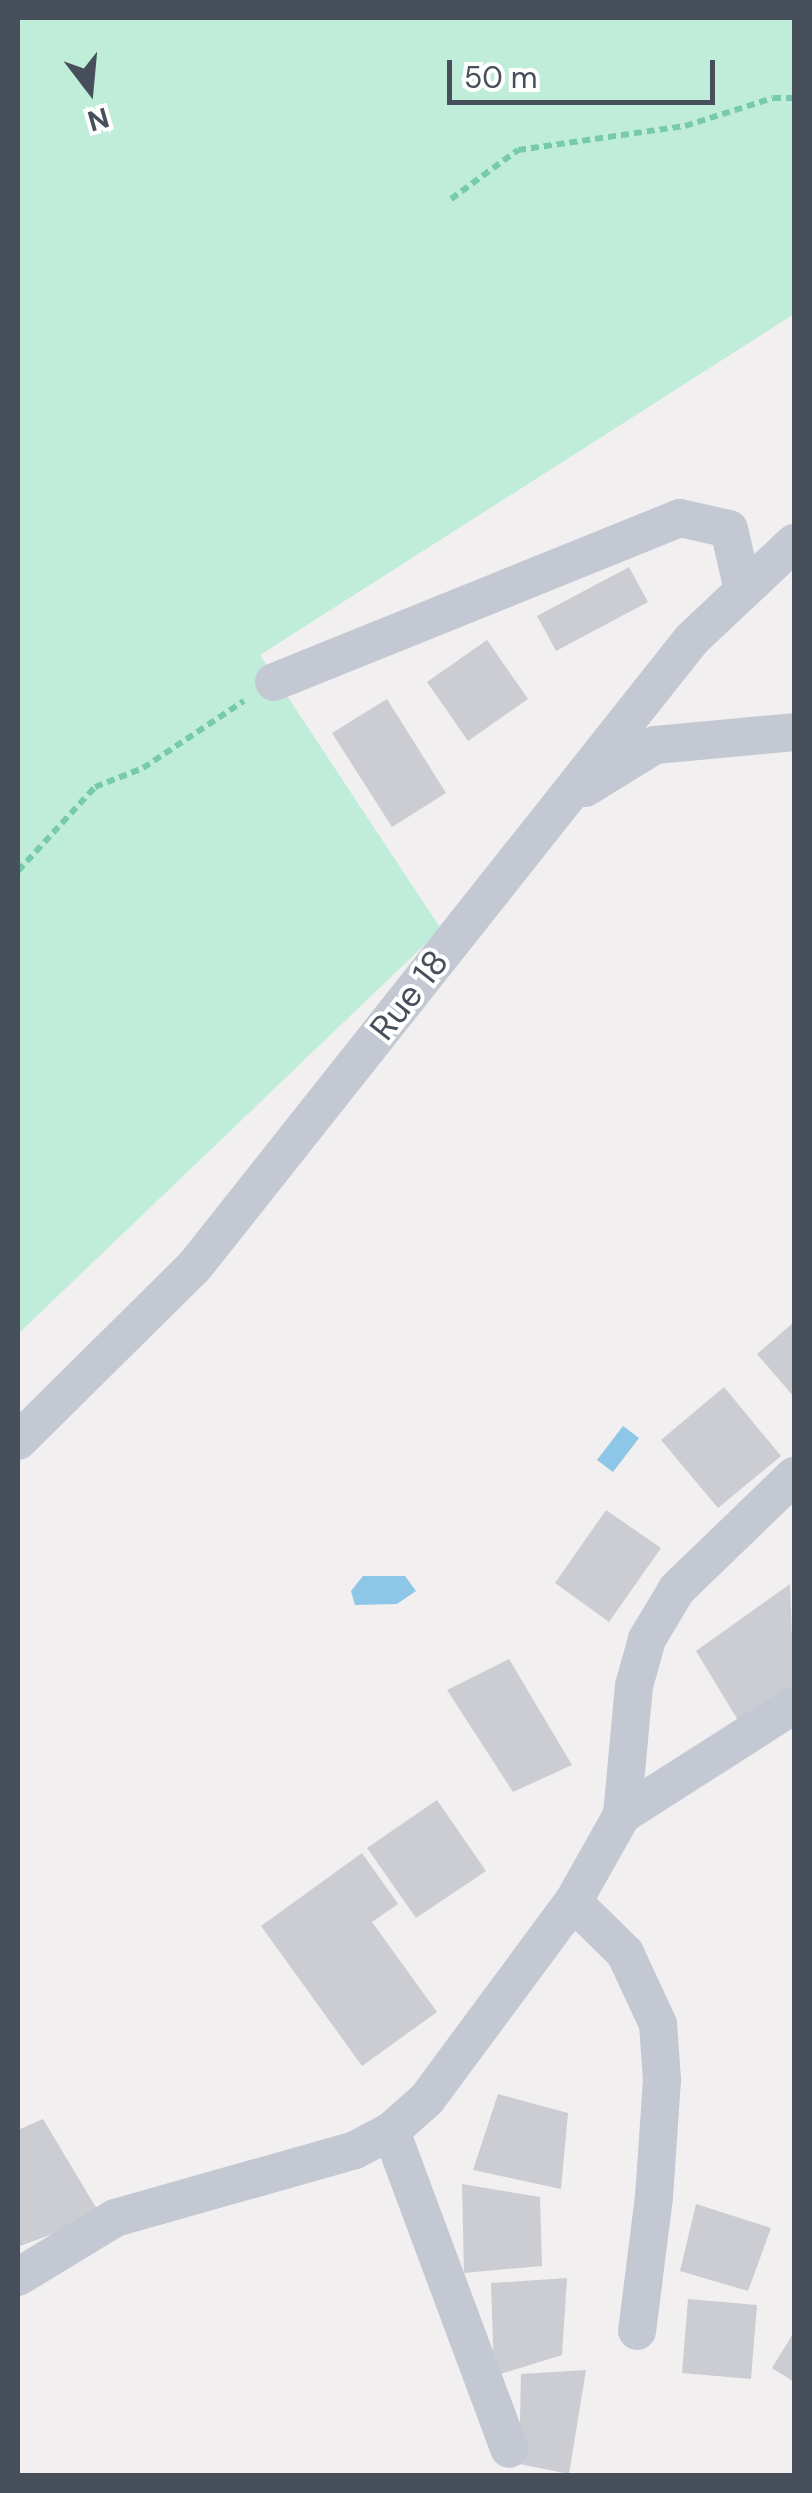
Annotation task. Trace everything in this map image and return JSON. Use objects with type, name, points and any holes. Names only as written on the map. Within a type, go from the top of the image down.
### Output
[{"type":"street","points":[[274,682],[680,518],[729,529],[743,590]]},
{"type":"street","name":"Rue 18","points":[[18,1442],[194,1267],[692,639],[794,544]]},
{"type":"street","points":[[564,800],[655,745],[794,732]]},
{"type":"street","points":[[18,2277],[115,2218],[300,2170],[391,2131],[427,2099],[574,1902],[622,1815],[634,1686],[647,1639],[676,1589],[794,1476]]},
{"type":"street","points":[[622,1815],[794,1705]]},
{"type":"street","points":[[574,1902],[624,1953],[658,2024],[662,2080],[654,2197],[637,2331]]},
{"type":"street","points":[[391,2131],[510,2449]]},
{"type":"path","points":[[451,199],[518,150],[686,126],[772,98],[794,98]]},
{"type":"path","points":[[18,871],[95,787],[143,768],[274,682]]},
{"type":"green space","points":[[18,18],[794,18],[794,314],[260,655],[441,929],[18,1334]]},
{"type":"water","points":[[623,1426],[639,1438],[613,1472],[597,1460]]},
{"type":"water","points":[[363,1576],[405,1576],[416,1591],[397,1604],[355,1605],[351,1591]]},
{"type":"building","points":[[629,567],[648,602],[556,651],[537,616]]},
{"type":"building","points":[[487,640],[528,699],[468,741],[427,682]]},
{"type":"building","points":[[387,699],[446,793],[392,827],[332,733]]},
{"type":"building","points":[[794,1322],[794,1397],[757,1354]]},
{"type":"building","points":[[724,1387],[781,1456],[718,1508],[661,1440]]},
{"type":"building","points":[[606,1510],[661,1548],[609,1622],[555,1583]]},
{"type":"building","points":[[790,1584],[794,1689],[742,1727],[696,1651]]},
{"type":"building","points":[[509,1659],[572,1765],[513,1792],[447,1690]]},
{"type":"building","points":[[437,1800],[486,1871],[416,1918],[367,1848]]},
{"type":"building","points":[[362,1853],[398,1904],[372,1922],[437,2012],[362,2066],[261,1926]]},
{"type":"building","points":[[498,2094],[568,2113],[561,2189],[473,2170]]},
{"type":"building","points":[[43,2119],[101,2216],[20,2246],[18,2130]]},
{"type":"building","points":[[462,2184],[540,2197],[542,2266],[464,2273]]},
{"type":"building","points":[[696,2204],[771,2228],[748,2291],[680,2271]]},
{"type":"building","points":[[567,2278],[562,2355],[494,2376],[491,2283]]},
{"type":"building","points":[[688,2299],[757,2305],[751,2379],[682,2373]]},
{"type":"building","points":[[794,2332],[794,2382],[772,2368]]},
{"type":"building","points":[[586,2370],[569,2474],[519,2464],[521,2374]]}]
